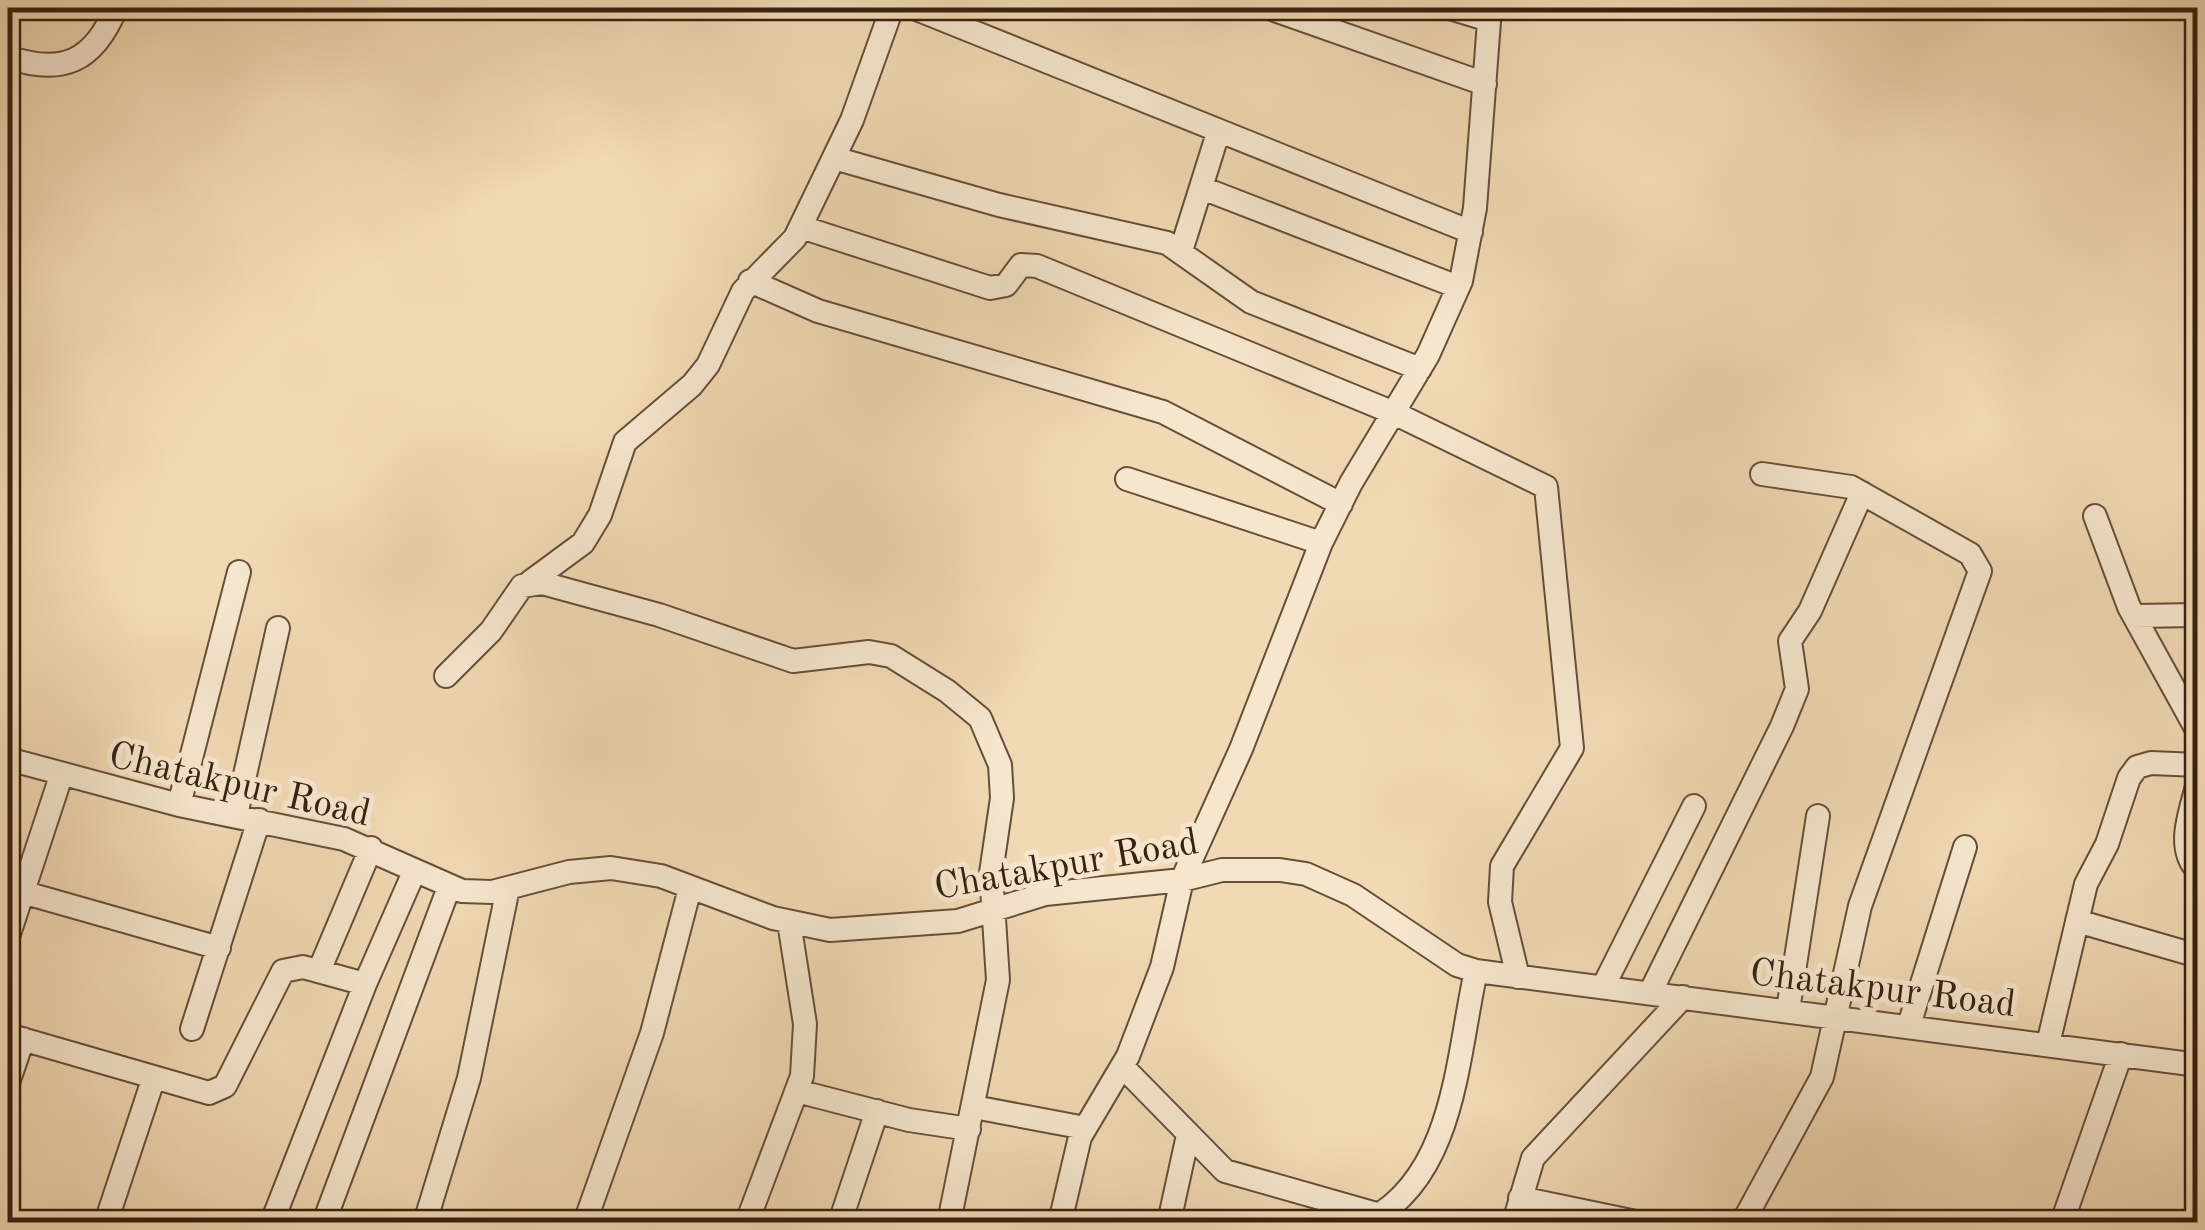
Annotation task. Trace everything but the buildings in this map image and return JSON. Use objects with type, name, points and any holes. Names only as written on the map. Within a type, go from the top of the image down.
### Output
[{"type":"street","points":[[8,57],[44,66],[78,58],[105,35],[116,8]]},
{"type":"street","points":[[446,676],[491,632],[516,593],[583,543],[600,514],[625,442],[708,365],[750,281],[785,251],[834,158],[892,8]]},
{"type":"street","points":[[914,8],[1471,232]]},
{"type":"street","points":[[1270,8],[1486,84]]},
{"type":"street","points":[[1060,1222],[1074,1155],[1085,1128],[1122,1066],[1162,967],[1182,880],[1241,749],[1321,543],[1420,369],[1458,287],[1471,232],[1489,14],[1450,8]]},
{"type":"street","points":[[1181,251],[1218,132]]},
{"type":"street","points":[[834,158],[1000,205],[1115,228],[1181,251],[1251,302],[1420,369]]},
{"type":"street","points":[[1202,188],[1458,287]]},
{"type":"street","points":[[801,227],[990,288],[1006,286],[1021,266],[1038,266],[1394,413],[1546,487],[1572,748],[1502,866],[1500,902],[1518,976]]},
{"type":"street","points":[[750,281],[818,311],[1162,412],[1341,504]]},
{"type":"street","points":[[1743,1222],[1820,1084],[1860,906],[1980,571],[1970,554],[1862,492],[1827,481],[1762,474]]},
{"type":"street","points":[[1127,479],[1321,543]]},
{"type":"street","points":[[1650,993],[1782,726],[1797,689],[1790,642],[1810,611],[1862,492]]},
{"type":"street","points":[[2095,516],[2134,616],[2198,732]]},
{"type":"street","points":[[179,805],[239,572]]},
{"type":"street","points":[[530,582],[659,615],[793,661],[869,652],[890,656],[948,691],[980,718],[1000,766],[1002,798],[991,873],[998,980],[949,1222]]},
{"type":"street","points":[[2134,616],[2198,615]]},
{"type":"street","points":[[236,815],[278,628]]},
{"type":"street","name":"Chatakpur Road","points":[[8,759],[60,776],[371,848],[449,887],[477,893],[569,872],[610,868],[660,876],[790,922],[830,930],[958,921],[1046,894],[1255,868],[1306,874],[1353,895],[1457,964],[1476,971],[2198,1065]]},
{"type":"street","points":[[2048,1044],[2086,884],[2107,844],[2128,778],[2137,767],[2151,763],[2198,764]]},
{"type":"street","points":[[8,936],[60,776]]},
{"type":"street","points":[[2198,782],[2184,846],[2189,862],[2198,872]]},
{"type":"street","points":[[1603,987],[1694,806]]},
{"type":"street","points":[[1788,1010],[1818,816]]},
{"type":"street","points":[[192,1029],[260,820]]},
{"type":"street","points":[[1909,1025],[1965,847]]},
{"type":"street","points":[[319,971],[371,848]]},
{"type":"street","points":[[272,1222],[364,984],[414,872]]},
{"type":"street","points":[[324,1222],[449,887]]},
{"type":"street","points":[[425,1222],[462,1109],[508,888]]},
{"type":"street","points":[[584,1222],[652,1033],[690,888]]},
{"type":"street","points":[[22,892],[218,948]]},
{"type":"street","points":[[2077,921],[2198,956]]},
{"type":"street","points":[[747,1222],[798,1091],[806,1052],[790,922]]},
{"type":"street","points":[[8,1084],[15,1037],[153,1080],[199,1092],[217,1091],[225,1086],[283,971],[304,966],[364,984]]},
{"type":"street","points":[[1122,1066],[1225,1171],[1373,1219],[1417,1182],[1430,1162],[1442,1128],[1476,971]]},
{"type":"street","points":[[1514,1222],[1533,1158],[1684,997]]},
{"type":"street","points":[[2062,1222],[2121,1054]]},
{"type":"street","points":[[106,1222],[153,1080]]},
{"type":"street","points":[[798,1091],[877,1112],[1085,1128]]},
{"type":"street","points":[[840,1222],[877,1112]]},
{"type":"street","points":[[1169,1222],[1188,1135]]},
{"type":"street","points":[[1520,1198],[1636,1222]]}]
